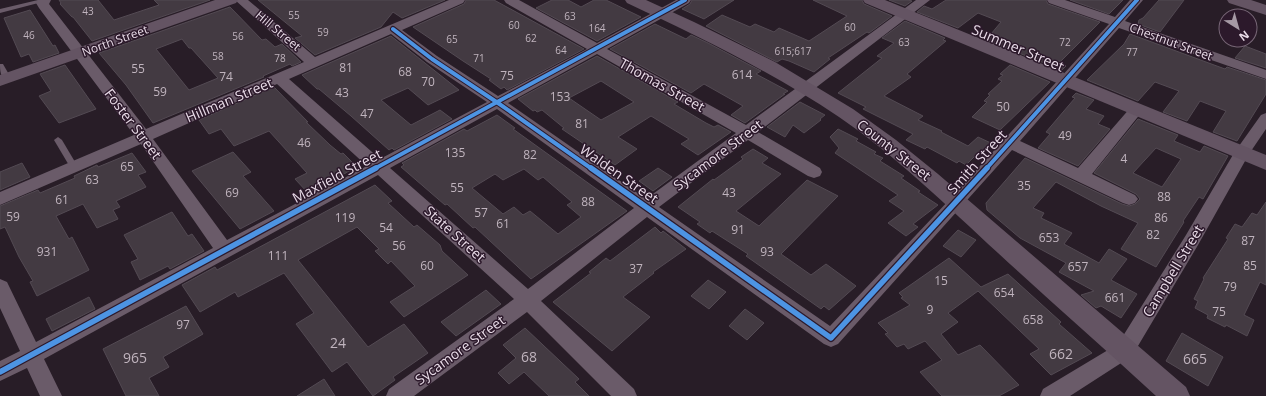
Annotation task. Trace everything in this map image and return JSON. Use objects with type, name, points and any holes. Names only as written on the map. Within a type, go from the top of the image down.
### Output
[{"type":"main road","name":"North Street","points":[[2,75],[79,54],[230,0]]},
{"type":"main road","name":"County Street","points":[[633,0],[735,47],[807,88],[884,141],[957,202],[1125,350],[1174,396]]},
{"type":"main road","name":"Summer Street","points":[[871,0],[1266,163]]},
{"type":"main road","points":[[1235,0],[1266,10]]},
{"type":"street","name":"Foster Street","points":[[44,0],[42,5],[144,137],[225,250]]},
{"type":"street","name":"Hill Street","points":[[241,0],[314,63]]},
{"type":"street","name":"Hillman Street","points":[[0,199],[459,0]]},
{"type":"street","name":"Thomas Street","points":[[510,0],[748,133],[814,172]]},
{"type":"street","name":"Maxfield Street","points":[[0,372],[498,103],[685,0]]},
{"type":"street","name":"Sycamore Street","points":[[397,396],[528,300],[646,208],[924,0]]},
{"type":"street","name":"Chestnut Street","points":[[1053,0],[1266,76]]},
{"type":"street","name":"Smith Street","points":[[831,338],[957,202],[1137,0]]},
{"type":"street","name":"Walden Street","points":[[393,29],[432,59],[498,103],[831,338]]},
{"type":"street","name":"State Street","points":[[279,78],[528,300],[626,396]]},
{"type":"street","points":[[1081,176],[1136,110]]},
{"type":"street","name":"Campbell Street","points":[[1055,395],[1125,350],[1242,154],[1266,118]]},
{"type":"street","points":[[1010,143],[1129,199]]},
{"type":"street","points":[[0,287],[51,396]]},
{"type":"lane","points":[[0,11],[44,0]]},
{"type":"lane","points":[[58,140],[74,167]]},
{"type":"building","points":[[59,0],[98,0],[114,20],[159,5],[154,0],[210,0],[92,41],[73,17],[60,4],[61,3]]},
{"type":"building","points":[[258,0],[445,0],[402,18],[393,12],[381,27],[315,55],[295,38],[302,36]]},
{"type":"building","points":[[466,0],[494,0],[584,49],[507,90],[504,87],[501,89],[489,80],[491,79],[413,27],[464,4]]},
{"type":"building","points":[[552,0],[568,0],[581,7],[594,0],[606,0],[641,17],[597,41],[536,8]]},
{"type":"building","points":[[692,0],[734,0],[704,19],[682,9],[690,4]]},
{"type":"building","points":[[813,0],[862,0],[864,4],[892,16],[869,33],[867,32],[828,58],[830,59],[814,72],[782,59],[777,62],[706,26],[722,15],[750,27],[755,24],[774,32],[779,28],[809,41],[847,16]]},
{"type":"building","points":[[889,0],[908,0],[912,1],[905,6]]},
{"type":"building","points":[[946,0],[1046,0],[1048,4],[1100,22],[1061,61],[1066,66],[1062,70],[986,40],[1001,22],[978,13],[958,28],[917,12],[924,6],[932,9]]},
{"type":"building","points":[[1070,0],[1123,0],[1109,14]]},
{"type":"building","points":[[1159,0],[1184,0],[1160,32],[1138,24],[1139,20],[1143,18]]},
{"type":"building","points":[[230,7],[262,40],[266,39],[275,47],[282,44],[301,62],[292,66],[290,64],[263,76],[264,77],[153,123],[126,85],[99,53]],"holes":[[[182,39],[189,48],[191,48],[218,78],[189,90],[156,49]]]},
{"type":"building","points":[[30,10],[59,53],[33,62],[29,54],[21,57],[4,18]]},
{"type":"building","points":[[905,21],[945,38],[943,40],[946,41],[907,74],[911,77],[884,96],[923,116],[918,120],[942,131],[941,132],[968,146],[978,137],[993,144],[982,155],[978,153],[966,165],[959,161],[957,163],[927,147],[925,149],[906,140],[913,134],[863,109],[866,107],[838,93],[882,58],[877,56],[894,43],[882,38]]},
{"type":"building","points":[[655,24],[686,39],[691,35],[708,43],[761,71],[756,74],[788,91],[745,123],[731,115],[743,106],[704,84],[691,93],[610,49]]},
{"type":"building","points":[[1130,34],[1225,69],[1227,67],[1266,80],[1266,94],[1237,141],[1213,132],[1226,111],[1200,101],[1187,121],[1163,112],[1179,91],[1155,82],[1138,101],[1087,80],[1124,44]]},
{"type":"building","points":[[391,36],[459,90],[428,105],[408,88],[381,100],[411,125],[440,110],[452,119],[394,150],[392,148],[389,150],[302,75]]},
{"type":"building","points":[[1243,48],[1250,48],[1266,54],[1266,68],[1235,58]]},
{"type":"building","points":[[597,56],[678,102],[674,104],[706,123],[714,127],[718,125],[731,132],[698,155],[681,144],[689,139],[651,116],[618,137],[637,149],[615,165],[562,129],[564,128],[542,110],[537,112],[535,110],[533,111],[518,99]],"holes":[[[601,81],[634,102],[601,120],[569,98]]]},
{"type":"building","points":[[65,65],[96,109],[59,123],[39,96],[51,91],[40,74]]},
{"type":"building","points":[[1010,65],[1050,82],[1000,130],[972,117],[987,102],[984,101],[990,95],[988,94],[1002,81],[998,79],[1003,75],[1000,74]]},
{"type":"building","points":[[274,87],[308,122],[306,122],[330,145],[341,154],[343,153],[357,167],[308,193],[295,179],[307,173],[269,131],[234,146],[221,129],[209,134],[199,120]]},
{"type":"building","points":[[1076,93],[1094,100],[1086,109],[1104,116],[1098,124],[1110,129],[1078,166],[1038,148],[1050,134],[1046,132],[1075,98],[1072,97]]},
{"type":"building","points":[[800,102],[825,115],[804,133],[793,125],[785,137],[767,127]]},
{"type":"building","points":[[497,115],[515,128],[513,129],[627,211],[531,279],[475,227],[473,228],[447,204],[445,205],[401,167],[404,165],[402,163],[464,129],[467,131]],"holes":[[[524,169],[538,180],[543,177],[572,202],[567,205],[581,217],[558,234],[530,211],[523,215],[514,207],[503,214],[472,188],[495,174],[503,180]]]},
{"type":"building","points":[[1138,119],[1178,135],[1174,141],[1200,152],[1204,146],[1228,156],[1203,199],[1199,197],[1156,267],[1121,249],[1138,223],[1101,206],[1056,182],[1033,208],[1044,213],[1041,218],[1072,233],[1064,244],[1099,263],[1109,249],[1127,259],[1111,280],[1137,294],[1121,318],[1101,306],[1096,308],[1081,295],[1094,291],[1059,272],[1066,263],[1020,238],[987,210],[986,203],[1025,158],[1122,204],[1129,206],[1135,204],[1140,199],[1136,194],[1094,173]],"holes":[[[1156,148],[1181,159],[1162,187],[1133,173]]]},
{"type":"building","points":[[838,129],[858,139],[856,141],[876,152],[874,154],[883,158],[880,161],[904,176],[901,178],[920,191],[918,192],[938,205],[913,224],[918,227],[906,236],[888,223],[904,211],[889,201],[898,195],[835,153],[839,148],[830,137]]},
{"type":"building","points":[[753,149],[768,158],[762,163],[781,174],[736,211],[759,226],[807,180],[838,196],[781,254],[811,275],[826,264],[856,286],[829,310],[824,306],[821,309],[746,256],[748,254],[712,231],[710,233],[697,224],[700,222],[678,207],[713,179],[714,180],[743,159],[741,157]]},
{"type":"building","points":[[233,152],[251,172],[243,176],[274,211],[240,229],[192,171]]},
{"type":"building","points":[[132,153],[146,172],[138,175],[146,187],[116,201],[120,207],[113,210],[118,219],[97,228],[83,204],[56,216],[69,239],[72,237],[89,270],[37,296],[30,282],[33,281],[19,257],[5,227],[0,229],[0,206],[38,190],[40,193],[75,178],[74,176],[97,165],[98,167]]},
{"type":"building","points":[[22,163],[30,177],[0,190],[0,172]]},
{"type":"building","points":[[658,168],[672,177],[653,191],[639,181]]},
{"type":"building","points":[[375,185],[392,201],[388,203],[414,227],[417,225],[440,245],[442,251],[468,275],[404,317],[390,302],[415,286],[391,261],[388,264],[375,251],[379,249],[357,227],[298,260],[368,347],[404,324],[428,353],[393,377],[395,380],[373,396],[347,362],[332,372],[296,324],[314,313],[284,273],[238,297],[235,292],[200,312],[182,285],[215,267],[217,270]]},
{"type":"building","points":[[1266,202],[1266,285],[1260,282],[1244,315],[1254,320],[1247,336],[1226,325],[1225,327],[1207,318],[1208,315],[1195,308],[1198,301],[1194,299],[1204,279],[1203,278],[1228,239],[1226,238],[1235,224],[1242,227],[1252,213],[1257,215]]},
{"type":"building","points":[[172,212],[188,236],[192,234],[204,251],[170,269],[168,266],[140,280],[131,262],[138,259],[124,235]]},
{"type":"building","points":[[655,227],[661,233],[663,231],[686,249],[653,272],[654,273],[623,297],[650,317],[612,351],[553,302],[591,273],[589,272],[606,258],[610,261]]},
{"type":"building","points":[[958,230],[976,240],[961,257],[943,246]]},
{"type":"building","points":[[949,258],[981,287],[1008,274],[1061,322],[1059,324],[1092,353],[1051,375],[1030,354],[1039,349],[978,291],[948,313],[958,322],[941,334],[958,355],[980,345],[1019,385],[999,396],[942,396],[920,372],[942,360],[925,341],[908,349],[904,344],[897,347],[885,334],[888,333],[878,323],[910,305],[901,298],[903,297],[899,293]]},
{"type":"building","points":[[708,280],[726,292],[709,309],[691,296]]},
{"type":"building","points":[[486,290],[501,304],[456,336],[441,322]]},
{"type":"building","points":[[89,297],[95,309],[52,331],[46,319]]},
{"type":"building","points":[[186,306],[203,334],[163,357],[169,367],[149,378],[159,396],[126,396],[103,349]]},
{"type":"building","points":[[745,309],[764,323],[747,340],[729,326]]},
{"type":"building","points":[[525,328],[579,379],[575,382],[589,396],[549,396],[524,372],[509,384],[498,373],[516,358],[503,345]]},
{"type":"building","points":[[1182,333],[1223,357],[1208,386],[1166,361]]},
{"type":"building","points":[[324,379],[335,396],[297,396]]},
{"type":"cycle path","points":[[0,372],[685,0]]},
{"type":"cycle path","points":[[393,29],[432,59],[498,103],[831,338],[957,202],[1137,0]]}]
